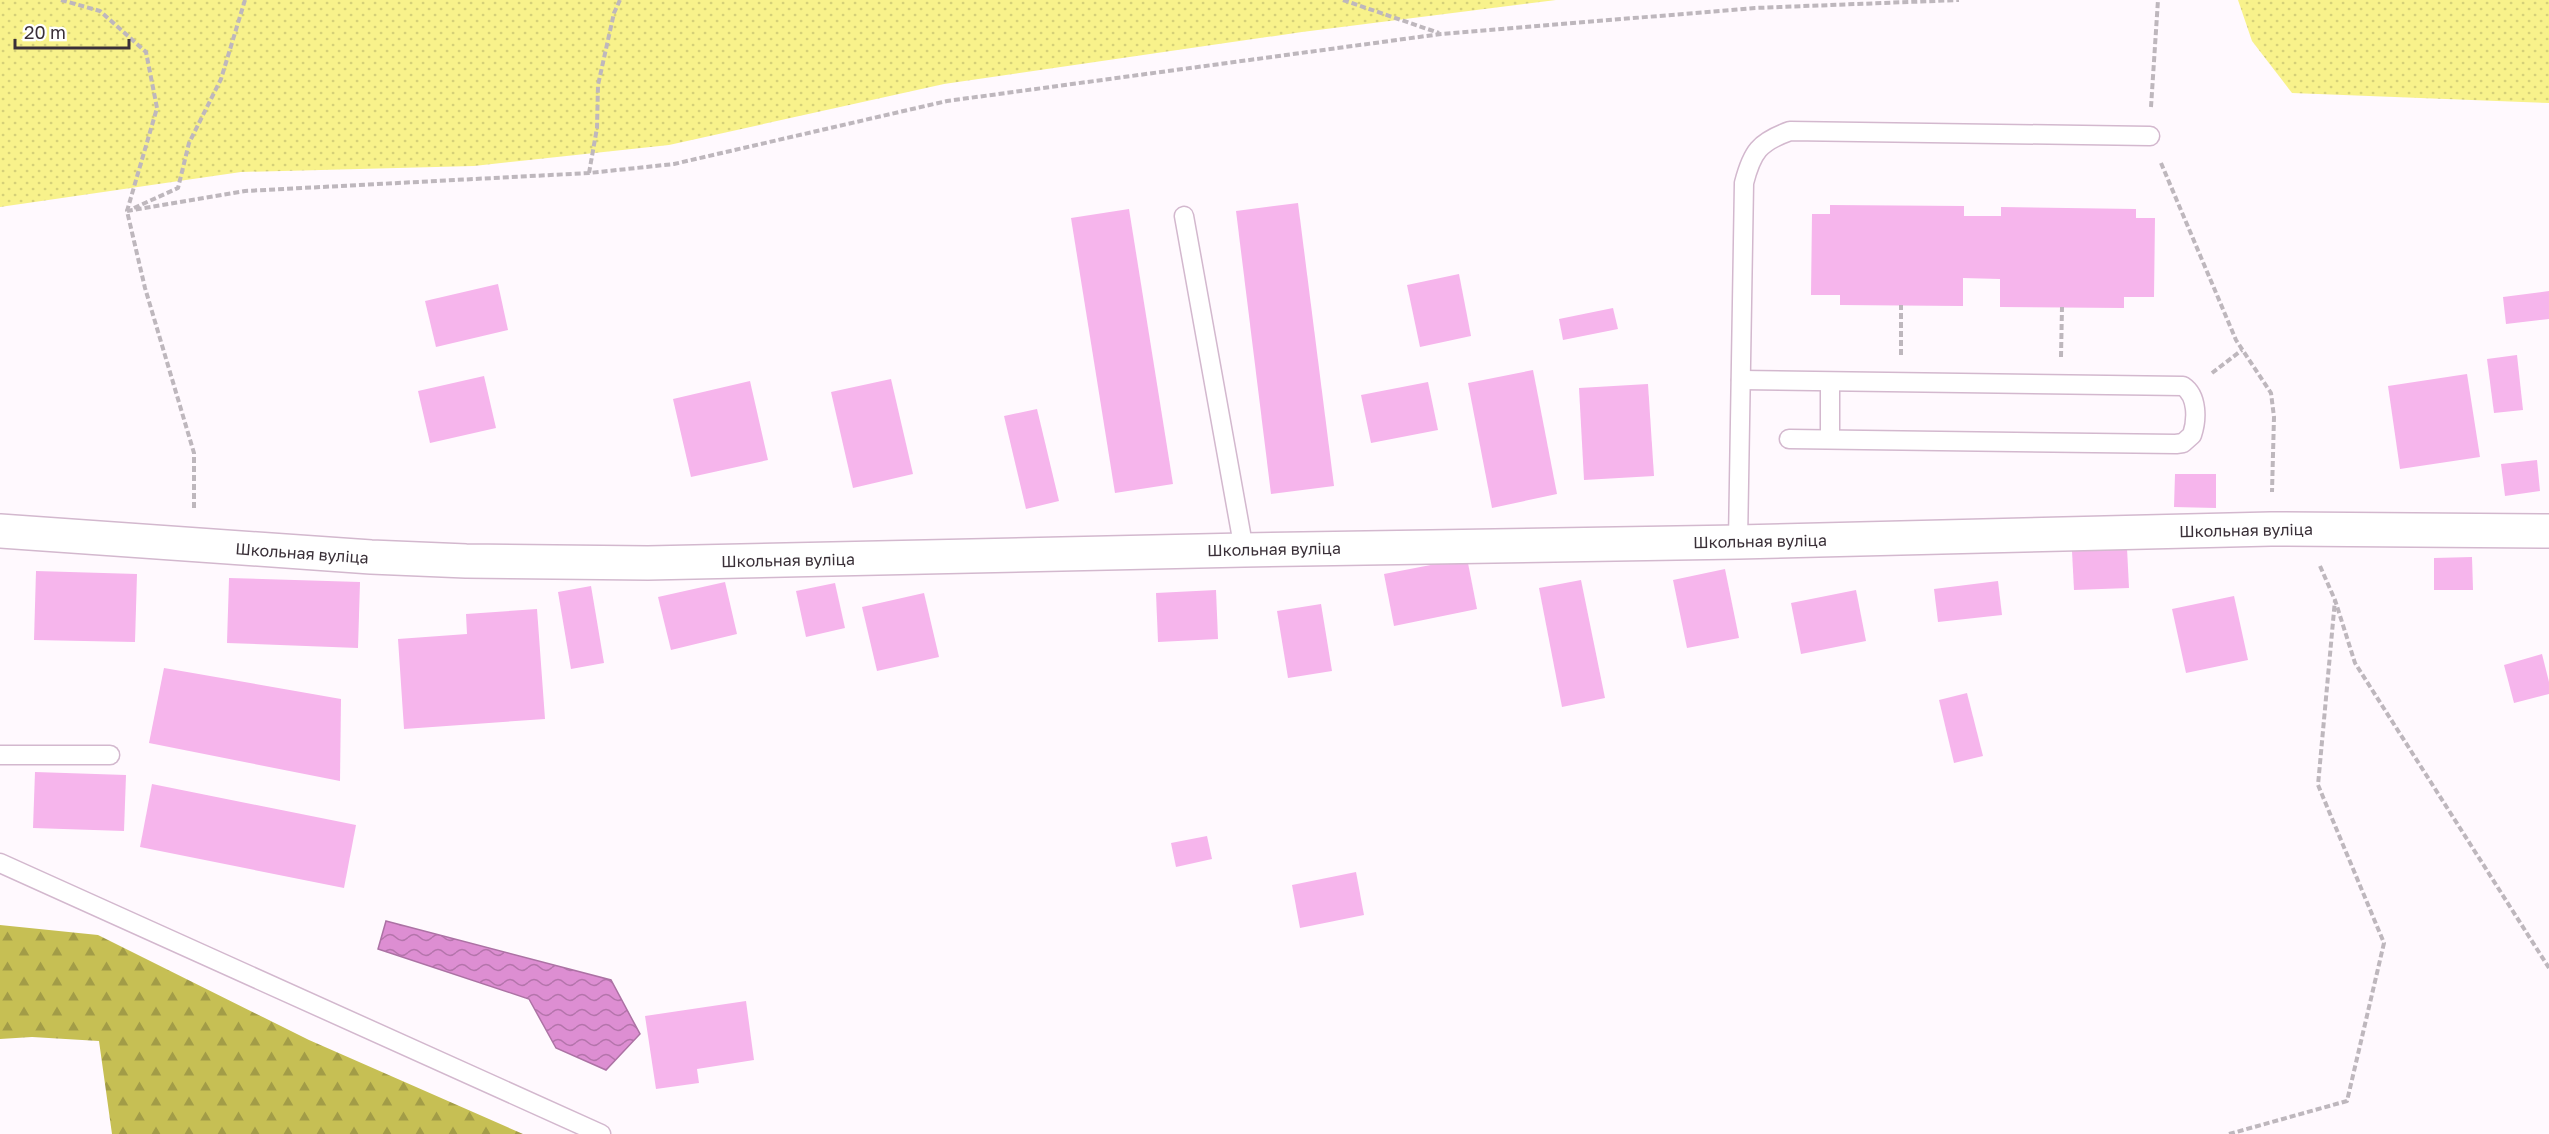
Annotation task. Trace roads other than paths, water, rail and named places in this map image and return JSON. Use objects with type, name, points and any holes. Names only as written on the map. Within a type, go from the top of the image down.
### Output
[{"type":"street","name":"Школьная вуліца","points":[[0,531],[194,546],[466,561],[648,563],[1738,542],[2271,529],[2549,531]]},
{"type":"lane","points":[[1738,542],[1744,183],[1749,161],[1758,148],[1771,138],[1790,131],[2150,136]]},
{"type":"lane","points":[[1184,216],[1244,550]]},
{"type":"lane","points":[[1741,380],[2183,387],[2189,390],[2194,403],[2194,429],[2188,440],[2176,444],[1789,439]]},
{"type":"lane","points":[[1830,382],[1830,439]]},
{"type":"lane","points":[[0,755],[110,755]]},
{"type":"lane","points":[[0,862],[601,1134]]},
{"type":"water","points":[[386,921],[611,980],[640,1034],[606,1070],[556,1048],[529,999],[378,949]]}]
